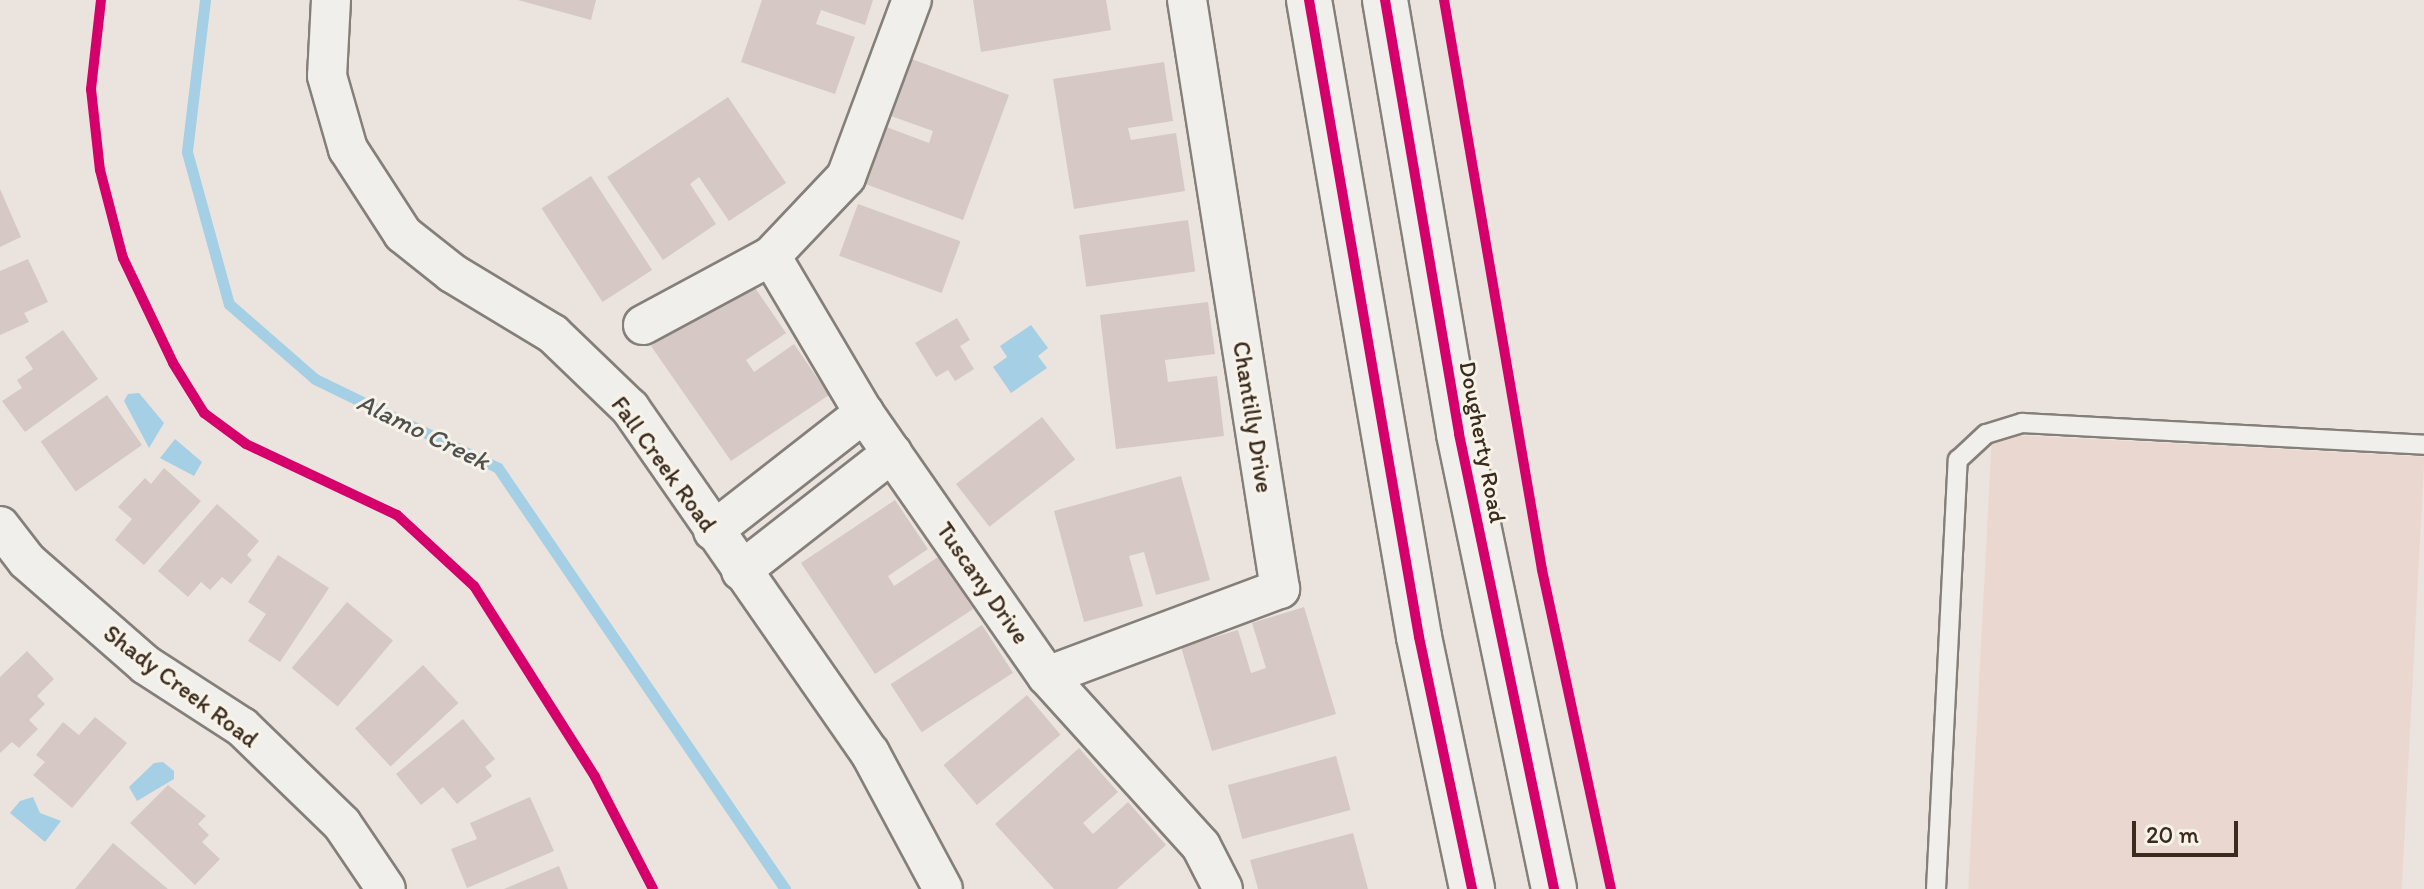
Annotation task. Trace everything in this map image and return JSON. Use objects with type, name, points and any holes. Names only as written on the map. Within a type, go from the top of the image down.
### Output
[{"type":"main road","points":[[1309,0],[1419,637],[1472,889]]},
{"type":"main road","name":"Dougherty Road","points":[[1385,0],[1459,434],[1554,889]]},
{"type":"street","name":"Fall Creek Road","points":[[331,0],[327,76],[348,149],[403,234],[452,273],[553,334],[630,408],[870,753],[943,889]]},
{"type":"street","points":[[643,325],[771,256],[846,177],[912,0]]},
{"type":"street","name":"Chantilly Drive","points":[[1047,676],[1280,589],[1187,0]]},
{"type":"street","name":"Tuscany Drive","points":[[771,256],[864,413],[1047,676],[1201,846],[1223,889]]},
{"type":"street","points":[[713,531],[864,413]]},
{"type":"street","points":[[741,571],[892,453]]},
{"type":"street","name":"Shady Creek Road","points":[[0,526],[27,561],[146,665],[242,727],[342,824],[386,889]]},
{"type":"lane","points":[[1936,889],[1958,460],[1967,451],[1986,434],[2022,423],[2424,445]]},
{"type":"shaded area","points":[[1992,434],[2424,457],[2402,889],[1968,889]]},
{"type":"water","points":[[1031,325],[1048,348],[1038,356],[1047,368],[1011,393],[993,367],[1007,357],[1000,346]]},
{"type":"water","points":[[139,393],[164,423],[149,448],[124,401],[128,394]]},
{"type":"water","points":[[175,439],[202,462],[194,476],[160,458]]},
{"type":"water","points":[[163,762],[174,771],[174,779],[137,801],[129,787],[154,763]]},
{"type":"water","points":[[33,797],[40,813],[61,821],[45,842],[10,813],[20,801]]},
{"type":"building","points":[[518,0],[596,0],[591,20]]},
{"type":"building","points":[[762,0],[873,0],[865,25],[821,10],[816,24],[855,37],[835,94],[741,62]]},
{"type":"building","points":[[973,0],[1106,0],[1111,30],[981,52]]},
{"type":"building","points":[[909,58],[1009,95],[963,220],[860,182],[881,125],[929,143],[933,131],[888,115]]},
{"type":"building","points":[[1164,62],[1173,121],[1128,128],[1131,140],[1176,133],[1185,191],[1074,209],[1053,79]]},
{"type":"building","points":[[728,97],[786,183],[729,221],[699,177],[690,184],[716,224],[663,260],[607,177]]},
{"type":"building","points":[[591,176],[652,270],[603,302],[542,208]]},
{"type":"building","points":[[0,189],[21,237],[0,247]]},
{"type":"building","points":[[858,204],[960,241],[942,293],[839,256]]},
{"type":"building","points":[[1188,220],[1195,271],[1086,287],[1079,235]]},
{"type":"building","points":[[28,259],[48,302],[24,313],[29,322],[0,335],[0,271]]},
{"type":"building","points":[[749,279],[786,333],[746,360],[754,372],[794,344],[829,395],[731,461],[651,346]]},
{"type":"building","points":[[1208,302],[1215,354],[1165,360],[1168,382],[1217,376],[1224,436],[1116,449],[1100,315]]},
{"type":"building","points":[[957,318],[970,340],[960,346],[974,369],[955,381],[948,370],[936,377],[915,343]]},
{"type":"building","points":[[63,330],[98,379],[25,432],[2,401],[22,388],[17,380],[33,369],[25,357]]},
{"type":"building","points":[[107,395],[142,445],[76,491],[41,441]]},
{"type":"building","points":[[1042,417],[1075,460],[989,527],[956,484]]},
{"type":"building","points":[[164,468],[201,501],[144,565],[115,540],[132,519],[118,507],[145,478],[151,484]]},
{"type":"building","points":[[1181,476],[1210,580],[1156,595],[1144,552],[1129,556],[1143,606],[1084,622],[1054,511]]},
{"type":"building","points":[[895,500],[928,549],[888,576],[894,586],[938,557],[973,609],[875,674],[801,563]]},
{"type":"building","points":[[217,504],[259,541],[247,555],[252,560],[231,584],[222,577],[210,590],[201,582],[188,597],[158,571]]},
{"type":"building","points":[[278,555],[329,588],[280,662],[248,641],[266,614],[248,602]]},
{"type":"building","points":[[347,602],[393,641],[338,706],[292,668]]},
{"type":"building","points":[[1304,607],[1336,714],[1212,751],[1181,647],[1238,630],[1251,673],[1266,668],[1252,623]]},
{"type":"building","points":[[982,625],[1013,673],[922,732],[891,684]]},
{"type":"building","points":[[27,651],[54,679],[37,696],[45,704],[29,720],[38,729],[19,748],[12,742],[0,753],[0,677]]},
{"type":"building","points":[[423,665],[458,703],[390,766],[355,728]]},
{"type":"building","points":[[1027,695],[1060,735],[977,805],[944,765]]},
{"type":"building","points":[[95,717],[127,743],[72,808],[33,775],[45,762],[36,755],[63,722],[79,735]]},
{"type":"building","points":[[463,719],[495,759],[485,767],[492,776],[457,804],[443,787],[421,805],[396,774]]},
{"type":"building","points":[[1079,748],[1118,792],[1083,823],[1093,834],[1128,802],[1166,845],[1117,889],[1054,889],[995,824]]},
{"type":"building","points":[[1336,756],[1350,810],[1242,839],[1228,785]]},
{"type":"building","points":[[168,785],[206,816],[198,824],[209,835],[202,842],[220,859],[195,885],[130,823]]},
{"type":"building","points":[[530,797],[554,851],[467,888],[451,849],[477,839],[470,823]]},
{"type":"building","points":[[1353,833],[1368,889],[1258,889],[1250,860]]},
{"type":"building","points":[[113,843],[168,889],[75,889]]},
{"type":"building","points":[[559,866],[568,889],[504,889]]},
{"type":"waterway","name":"Alamo Creek","points":[[205,0],[187,152],[229,304],[315,379],[498,468],[785,889]]},
{"type":"cycle path","points":[[101,0],[91,89],[100,170],[123,258],[173,363],[204,413],[246,444],[397,515],[474,586],[595,777],[653,889]]},
{"type":"cycle path","points":[[1309,0],[1419,637],[1472,889]]},
{"type":"cycle path","points":[[1385,0],[1459,434],[1554,889]]},
{"type":"cycle path","points":[[1444,0],[1542,570],[1611,889]]}]
